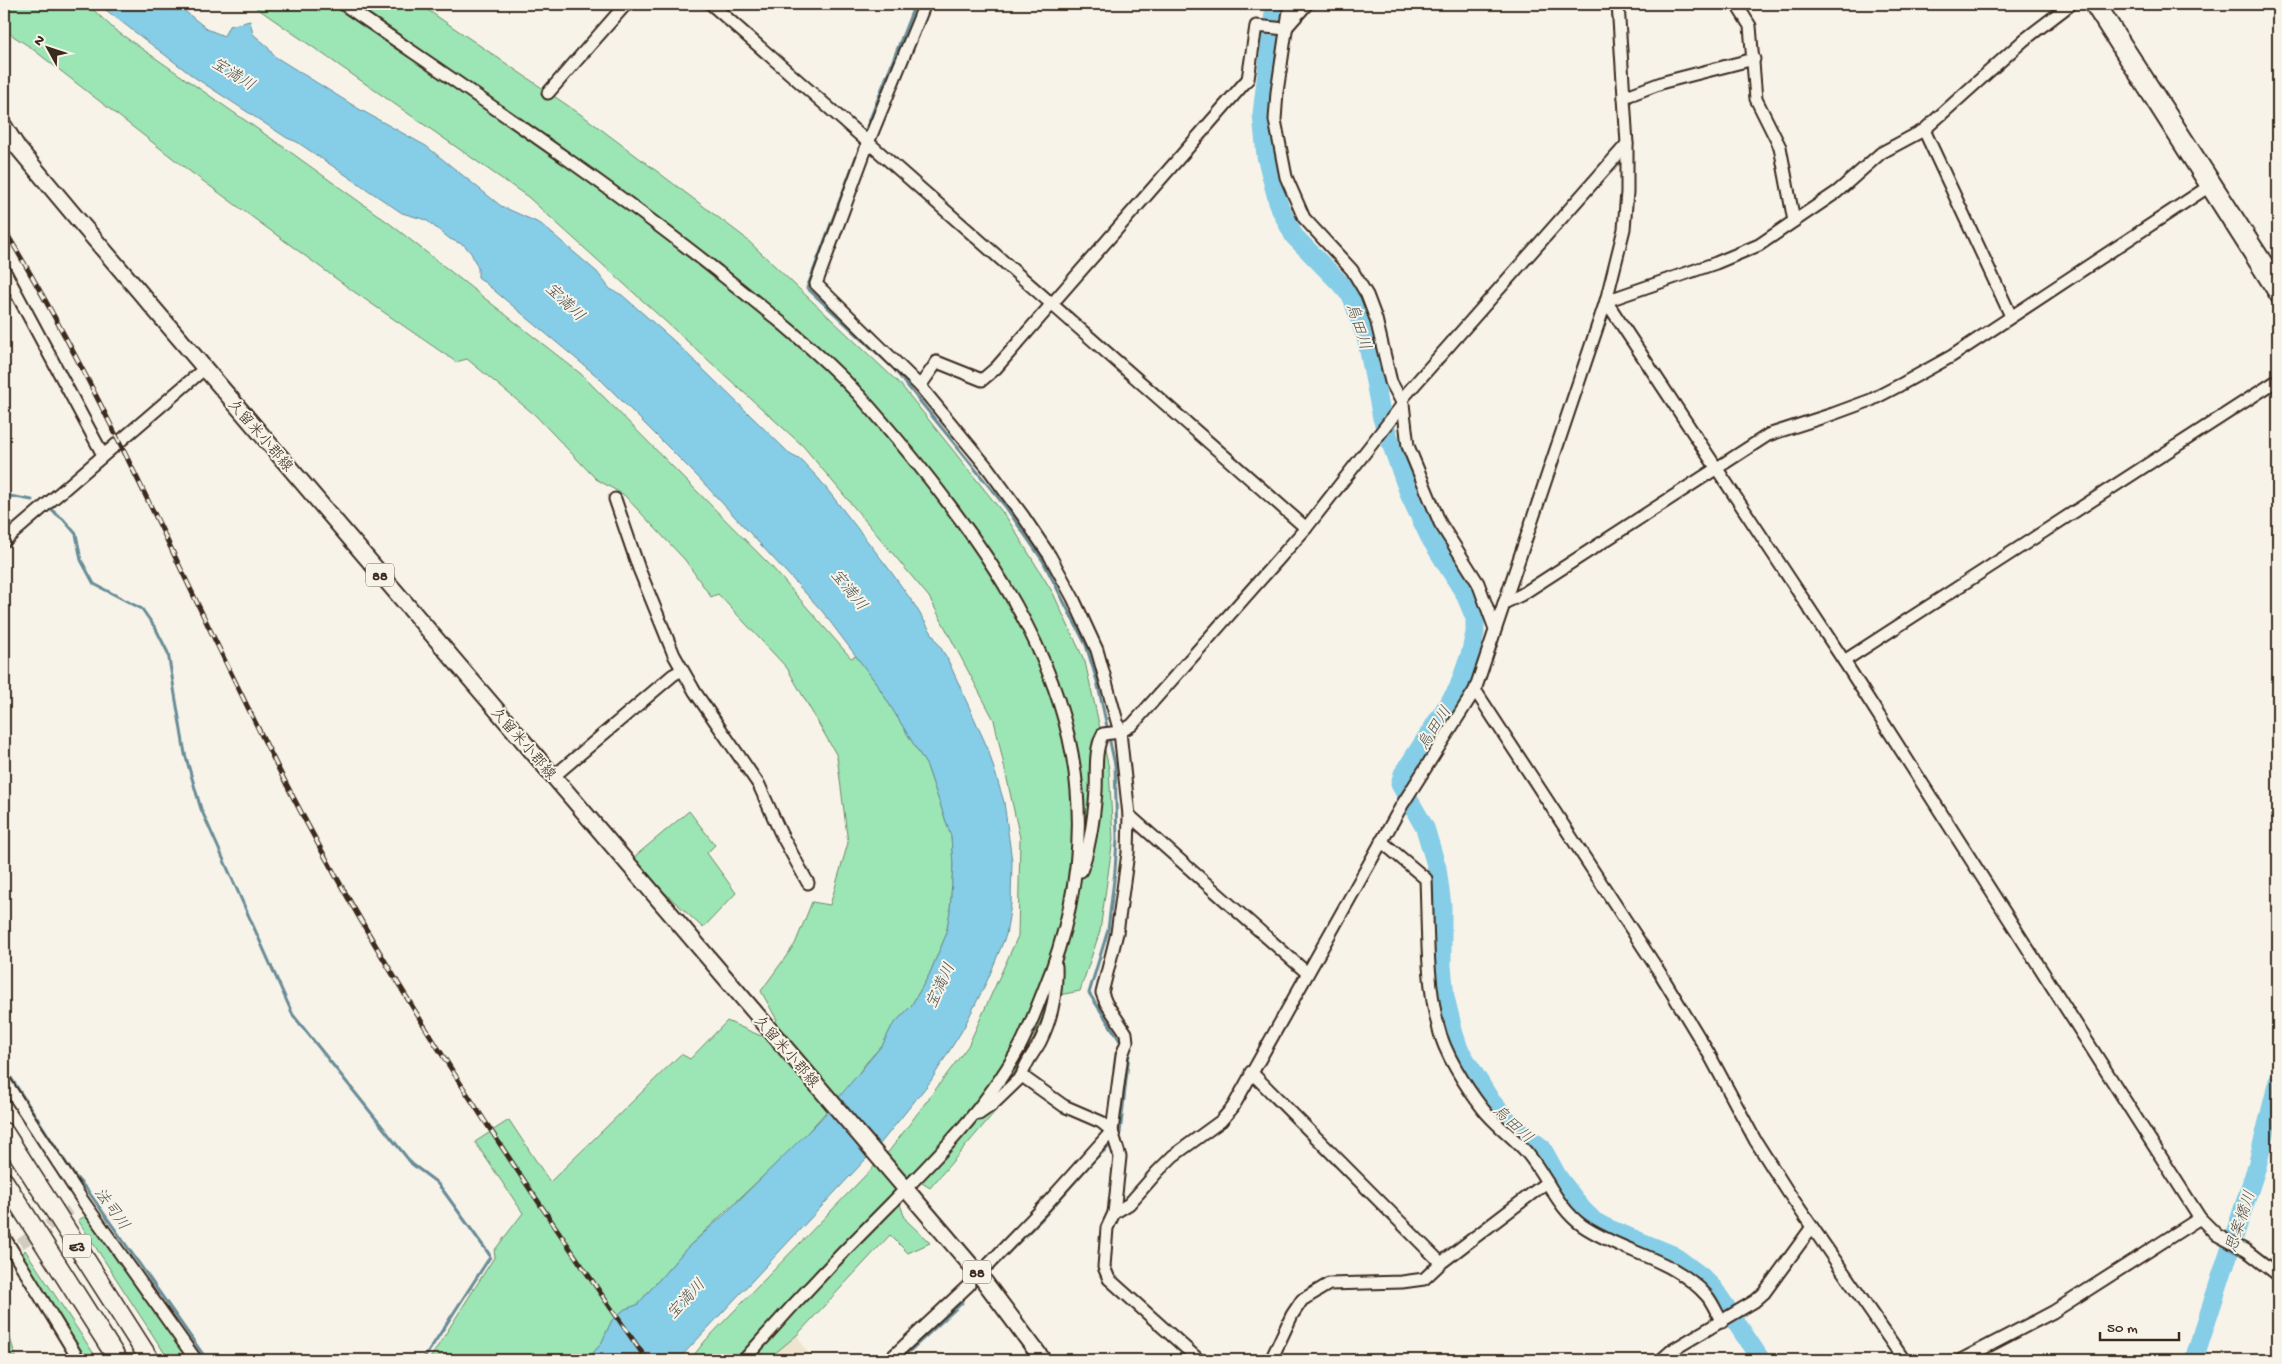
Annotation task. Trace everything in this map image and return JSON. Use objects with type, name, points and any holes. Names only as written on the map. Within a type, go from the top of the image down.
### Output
[{"type":"highway","name":"E3","points":[[4,1132],[150,1360]]},
{"type":"highway","name":"E3","points":[[4,1181],[118,1360]]},
{"type":"main road","name":"久留米小郡線","points":[[4,126],[18,148],[72,214],[981,1277],[1043,1360]]},
{"type":"street","points":[[343,4],[563,155],[671,235],[739,288],[856,393],[909,454],[960,519],[1007,588],[1047,666],[1064,721],[1076,777],[1079,832],[1075,885],[1068,920],[1056,962],[1020,1047],[998,1083],[969,1120],[799,1297],[744,1360]]},
{"type":"street","points":[[548,93],[626,4]]},
{"type":"street","points":[[711,4],[1306,528]]},
{"type":"street","points":[[925,4],[868,143],[816,284],[920,386],[986,467],[1050,556],[1073,598],[1097,650],[1120,732],[1129,815],[1124,889],[1117,933],[1102,993],[1106,1003],[1126,1034],[1127,1042],[1122,1055],[1112,1131],[1120,1157],[1114,1213],[1107,1228],[1104,1267],[1109,1279],[1200,1360]]},
{"type":"street","points":[[1290,4],[1283,29],[1275,120],[1286,176],[1304,218],[1352,270],[1367,295],[1376,319],[1391,382],[1402,402],[1408,446],[1440,523],[1478,583],[1496,629]]},
{"type":"street","points":[[1283,29],[1307,4]]},
{"type":"street","points":[[1114,1213],[1129,1204],[1174,1156],[1221,1121],[1233,1107],[1306,972],[1402,805],[1475,690],[1606,301],[1626,214],[1627,144],[1618,4]]},
{"type":"street","points":[[1739,4],[1740,10],[1750,26],[1756,99],[1780,147],[1794,221]]},
{"type":"street","points":[[1606,301],[1716,263],[1759,245],[1837,192],[1881,154],[1924,130],[2024,40],[2071,4]]},
{"type":"street","points":[[2090,4],[2278,298]]},
{"type":"street","points":[[2100,4],[2278,280]]},
{"type":"street","points":[[920,386],[937,362],[982,380],[996,368],[1248,79],[1256,26],[1283,29]]},
{"type":"street","points":[[1624,96],[1664,82],[1754,59]]},
{"type":"street","points":[[1924,130],[2011,316]]},
{"type":"street","points":[[1075,885],[1086,858],[1096,794],[1098,742],[1103,734],[1120,732],[1132,725],[1306,528],[1392,420],[1402,402],[1627,144]]},
{"type":"street","points":[[1504,603],[1521,595],[1768,435],[1872,400],[1952,356],[2208,187]]},
{"type":"street","points":[[4,270],[103,455]]},
{"type":"street","points":[[1606,301],[1844,661],[2200,1218],[2218,1235],[2247,1251],[2278,1275]]},
{"type":"street","points":[[4,541],[204,369]]},
{"type":"street","points":[[1844,661],[2278,380]]},
{"type":"street","points":[[615,499],[639,569],[682,670],[695,692],[759,784],[781,834],[808,883]]},
{"type":"street","points":[[553,777],[673,675],[682,670]]},
{"type":"street","points":[[1475,690],[1660,973],[1709,1054],[1756,1140],[1812,1227],[1904,1360]]},
{"type":"street","points":[[1129,815],[1306,972]]},
{"type":"street","points":[[1382,841],[1426,879],[1429,977],[1438,1028],[1455,1066],[1482,1108],[1492,1120],[1528,1153],[1566,1211],[1581,1225],[1605,1239],[1668,1264],[1690,1280],[1708,1297],[1725,1320]]},
{"type":"street","points":[[969,1120],[993,1104],[1022,1076],[1023,1070],[1040,1040],[1053,1008],[1057,982],[1056,962]]},
{"type":"street","points":[[1251,1072],[1441,1263]]},
{"type":"street","points":[[1022,1076],[1064,1106],[1101,1122],[1112,1131]]},
{"type":"street","points":[[4,1080],[79,1204],[196,1360]]},
{"type":"street","points":[[989,1264],[1042,1209],[1112,1131]]},
{"type":"street","points":[[1271,1360],[1292,1315],[1302,1300],[1329,1284],[1402,1282],[1424,1279],[1441,1263],[1547,1182]]},
{"type":"street","points":[[1961,1360],[2053,1312],[2200,1218]]},
{"type":"street","points":[[1661,1360],[1671,1351],[1743,1309],[1764,1293],[1812,1227]]},
{"type":"street","points":[[4,1236],[16,1246],[79,1360]]},
{"type":"street","points":[[889,1360],[968,1285]]},
{"type":"shaded area","points":[[797,1335],[812,1360],[767,1360]]},
{"type":"green space","points":[[4,4],[87,4],[115,30],[389,223],[581,374],[771,566],[851,658],[856,656],[877,684],[927,766],[951,836],[953,865],[950,911],[946,935],[929,975],[911,1006],[892,1026],[883,1044],[851,1084],[799,1142],[686,1249],[637,1305],[625,1309],[612,1320],[601,1344],[587,1360],[429,1360],[495,1256],[494,1251],[523,1213],[475,1142],[509,1120],[550,1182],[681,1054],[690,1059],[727,1021],[761,1036],[777,1020],[761,991],[795,944],[812,902],[830,905],[848,843],[837,756],[787,668],[718,594],[711,597],[685,560],[624,495],[596,479],[535,415],[467,359],[456,362],[353,291],[188,170],[30,47],[4,30]]},
{"type":"green space","points":[[251,4],[419,4],[586,118],[743,236],[901,385],[1007,518],[1053,593],[1085,662],[1109,768],[1113,839],[1100,931],[1080,991],[1054,996],[1010,1081],[1004,1101],[930,1188],[909,1175],[894,1189],[906,1220],[930,1243],[908,1253],[890,1235],[797,1335],[767,1360],[690,1360],[705,1341],[890,1150],[968,1046],[1018,936],[1020,838],[994,720],[929,597],[803,446],[528,197]]},
{"type":"green space","points":[[689,811],[715,845],[707,853],[736,893],[703,928],[662,890],[634,857]]},
{"type":"green space","points":[[86,1216],[190,1360],[169,1360],[78,1220]]},
{"type":"green space","points":[[25,1250],[98,1360],[85,1360],[20,1260]]},
{"type":"green space","points":[[4,1320],[17,1360],[4,1360]]},
{"type":"water","name":"宝満川","points":[[98,4],[176,4],[207,29],[224,36],[229,26],[250,21],[253,34],[266,45],[274,56],[359,109],[426,146],[501,206],[541,224],[597,272],[610,289],[622,295],[673,340],[791,455],[801,460],[819,479],[914,604],[947,658],[988,749],[1004,802],[1012,861],[1011,904],[1006,935],[988,979],[963,1029],[930,1082],[880,1144],[678,1360],[587,1360],[601,1344],[612,1320],[625,1309],[637,1305],[686,1249],[724,1215],[821,1119],[883,1044],[892,1026],[911,1006],[929,975],[946,935],[950,911],[953,865],[951,836],[927,766],[877,684],[822,611],[698,477],[598,377],[478,277],[478,268],[471,253],[464,245],[450,239],[426,220],[402,213],[297,142],[287,138],[194,77]]},
{"type":"waterway","points":[[865,132],[915,4]]},
{"type":"waterway","name":"烏田川","points":[[1275,4],[1262,114],[1266,156],[1279,206],[1294,236],[1352,297],[1367,341],[1382,418],[1410,496],[1430,538],[1465,594],[1475,618],[1475,633],[1470,655],[1458,689],[1403,774],[1400,784],[1425,828],[1437,868],[1442,906],[1442,966],[1445,997],[1459,1049],[1491,1101],[1512,1125],[1542,1148],[1558,1177],[1582,1209],[1594,1221],[1673,1255],[1701,1276],[1714,1289],[1761,1360]]},
{"type":"waterway","points":[[860,146],[807,288],[894,369],[1005,506],[1043,561],[1086,645],[1097,681],[1108,731]]},
{"type":"waterway","points":[[4,495],[32,500]]},
{"type":"waterway","points":[[50,509],[63,519],[76,534],[81,560],[94,584],[142,609],[156,629],[168,653],[185,754],[201,809],[293,1015],[412,1164],[436,1182],[442,1189],[489,1254],[490,1257],[423,1360]]},
{"type":"waterway","points":[[1109,737],[1115,765],[1117,839],[1115,871],[1108,930],[1089,993],[1122,1044]]},
{"type":"waterway","points":[[1117,1138],[1120,1133],[1129,1054],[1127,1051]]},
{"type":"waterway","name":"法司川","points":[[4,1067],[74,1175],[88,1191],[207,1360]]},
{"type":"waterway","name":"思案橋川","points":[[2194,1360],[2257,1166],[2278,1081]]},
{"type":"waterway","points":[[997,1264],[1041,1220],[1097,1157],[1113,1143]]},
{"type":"waterway","points":[[900,1360],[962,1303]]},
{"type":"tunnel","points":[[20,1244],[75,1207]]},
{"type":"railway","points":[[4,229],[44,298],[118,438],[256,724],[332,869],[373,941],[460,1084],[552,1223],[647,1360]]}]
